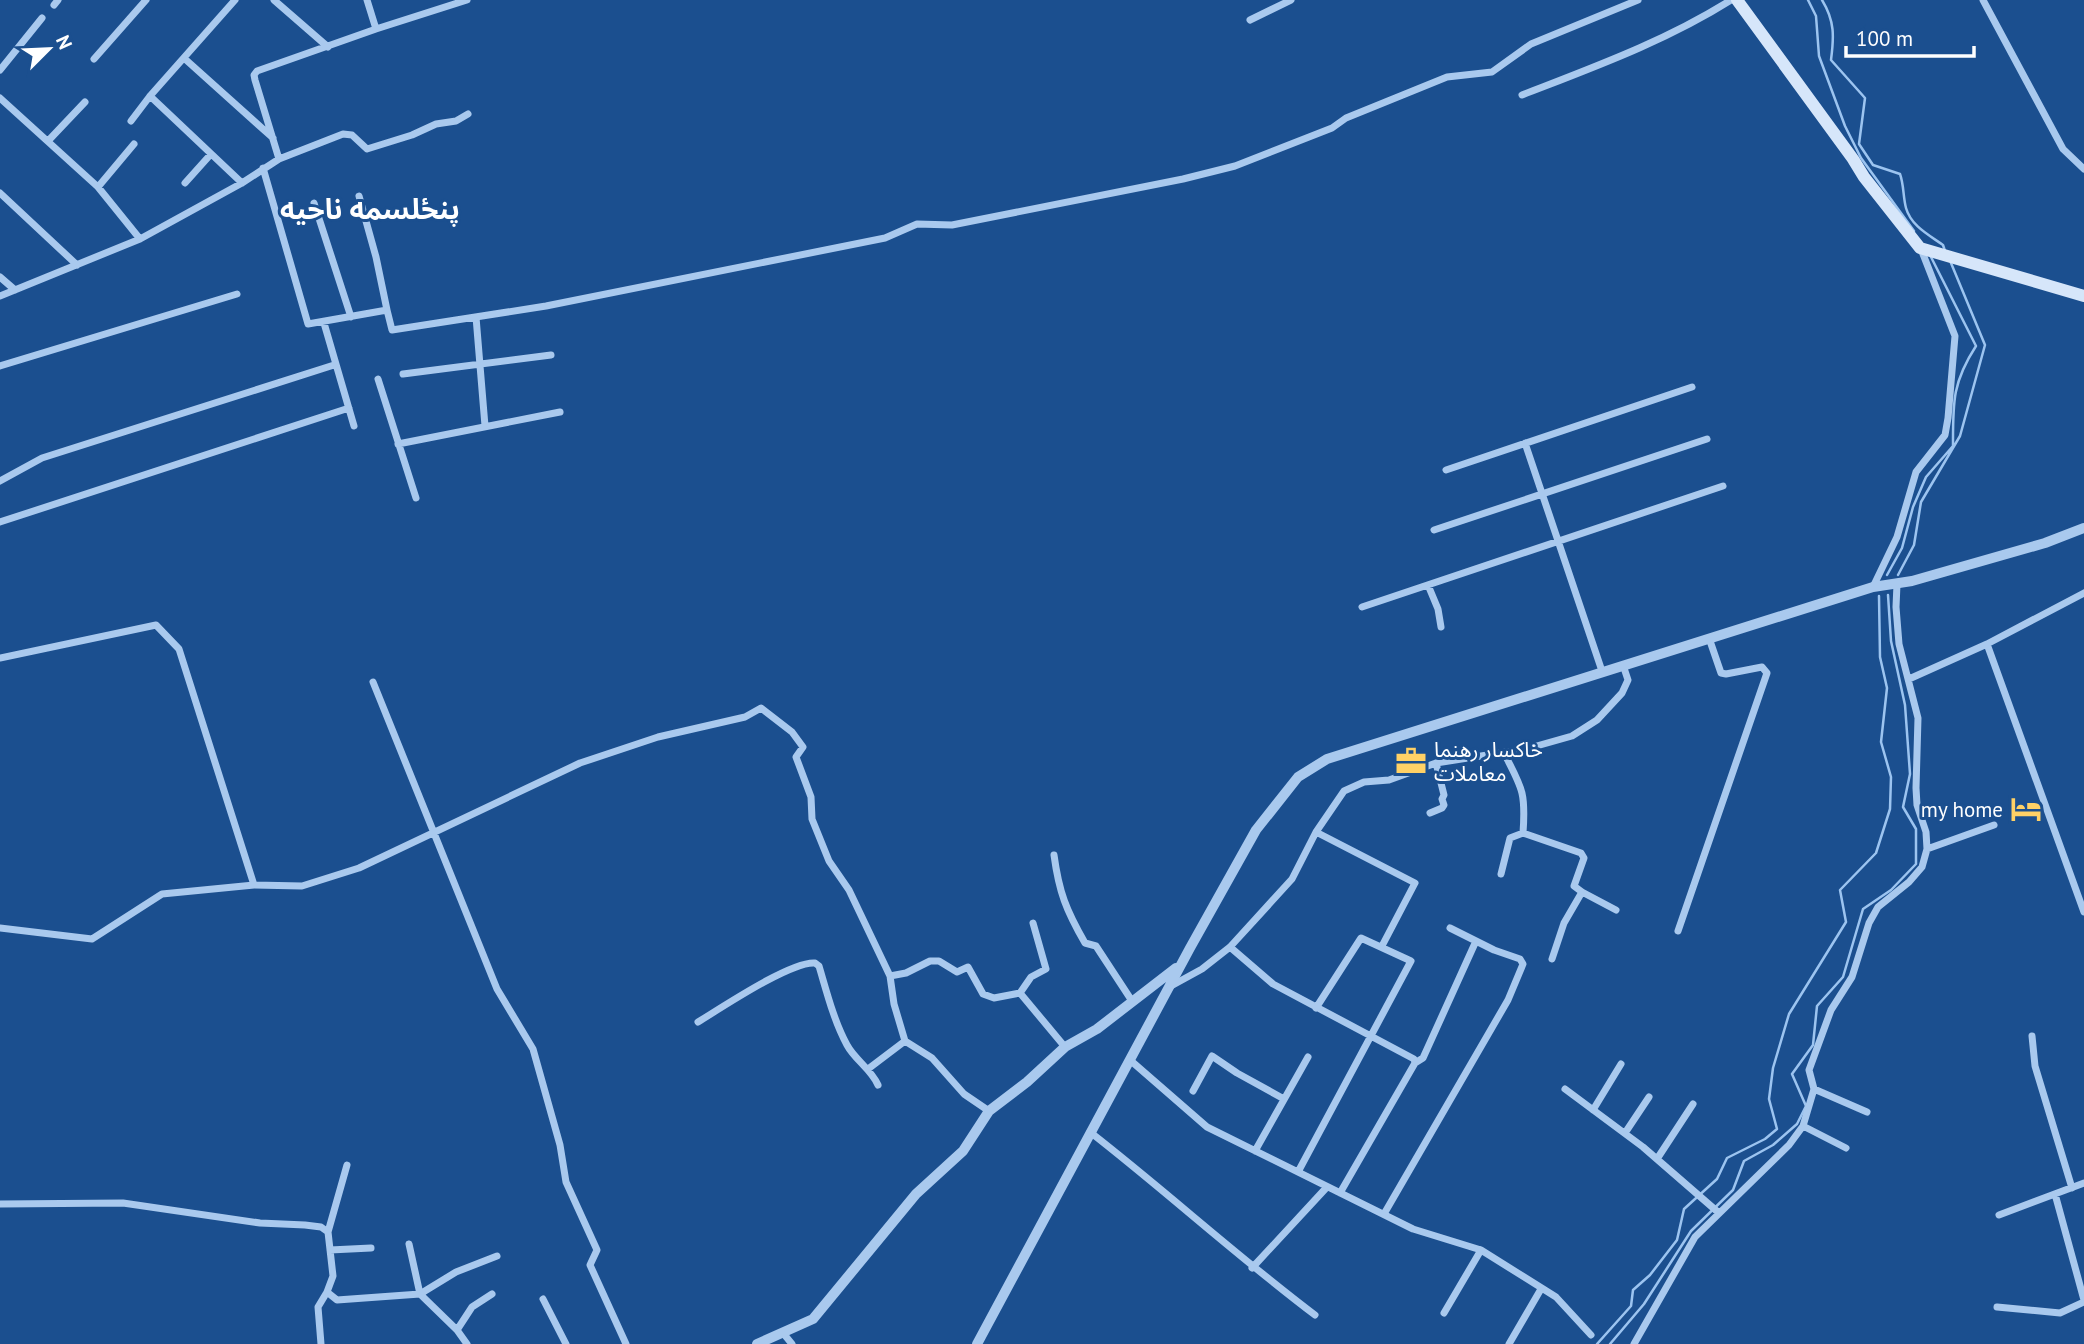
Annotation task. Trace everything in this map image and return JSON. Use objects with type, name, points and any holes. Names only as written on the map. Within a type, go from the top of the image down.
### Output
[{"type":"main road","points":[[1737,0],[1864,177],[1922,249],[2084,296]]},
{"type":"street","points":[[94,59],[146,0]]},
{"type":"street","points":[[131,121],[235,0]]},
{"type":"street","points":[[274,0],[328,47]]},
{"type":"street","points":[[367,0],[376,29]]},
{"type":"street","points":[[279,159],[254,75],[257,71],[467,0]]},
{"type":"street","points":[[1250,20],[1291,0]]},
{"type":"street","points":[[359,196],[393,330],[642,288],[885,238],[917,224],[952,225],[1116,193],[1235,166],[1332,128],[1346,118],[1447,77],[1492,72],[1531,44],[1638,0]]},
{"type":"street","points":[[1522,95],[1640,49],[1731,0]]},
{"type":"street","points":[[1983,0],[2063,149],[2084,169]]},
{"type":"street","points":[[0,70],[43,18]]},
{"type":"street","points":[[185,59],[274,139]]},
{"type":"street","points":[[150,96],[242,183]]},
{"type":"street","points":[[0,98],[98,187],[141,239]]},
{"type":"street","points":[[48,141],[85,102]]},
{"type":"street","points":[[0,296],[141,239],[242,183],[279,159],[342,134],[352,135],[367,149],[412,135],[436,124],[456,121],[468,114]]},
{"type":"street","points":[[98,187],[134,144]]},
{"type":"street","points":[[185,183],[211,153]]},
{"type":"street","points":[[263,168],[308,324],[387,310]]},
{"type":"street","points":[[0,193],[77,265]]},
{"type":"street","points":[[313,203],[351,317]]},
{"type":"street","points":[[1873,587],[1897,537],[1916,472],[1945,435],[1948,418],[1955,336],[1922,249]]},
{"type":"street","points":[[0,277],[15,290]]},
{"type":"street","points":[[0,366],[237,294]]},
{"type":"street","points":[[476,317],[485,426]]},
{"type":"street","points":[[324,323],[334,366],[354,426]]},
{"type":"street","points":[[403,374],[551,355]]},
{"type":"street","points":[[0,481],[42,458],[334,366]]},
{"type":"street","points":[[378,379],[416,498]]},
{"type":"street","points":[[1446,470],[1692,387]]},
{"type":"street","points":[[0,523],[349,408]]},
{"type":"street","points":[[398,444],[560,412]]},
{"type":"street","points":[[1434,530],[1707,439]]},
{"type":"street","points":[[1525,443],[1602,671]]},
{"type":"street","points":[[1362,607],[1723,486]]},
{"type":"street","points":[[976,1344],[1180,965],[1256,830],[1298,776],[1327,760],[1602,671],[1873,587],[1897,584],[2045,543],[2084,528]]},
{"type":"street","points":[[1633,1344],[1695,1237],[1789,1145],[1803,1126],[1814,1089],[1809,1070],[1831,1010],[1852,977],[1869,923],[1878,907],[1909,882],[1922,867],[1927,849],[1926,832],[1917,806],[1918,718],[1899,644],[1897,584]]},
{"type":"street","points":[[1428,585],[1438,609],[1441,627]]},
{"type":"street","points":[[1909,679],[1987,644],[2084,593]]},
{"type":"street","points":[[0,658],[156,625],[180,649],[254,885]]},
{"type":"street","points":[[1678,931],[1767,673],[1762,667],[1721,673],[1709,638]]},
{"type":"street","points":[[1987,644],[2084,912]]},
{"type":"street","points":[[1168,988],[1230,947],[1292,879],[1316,832],[1344,791],[1364,782],[1389,780],[1436,763],[1526,749],[1572,736],[1597,720],[1622,693],[1628,680],[1623,665]]},
{"type":"street","points":[[373,682],[497,989],[533,1049],[559,1145],[566,1182],[597,1250],[590,1265],[626,1344]]},
{"type":"street","points":[[0,928],[92,939],[162,894],[254,885],[302,886],[359,868],[580,763],[658,737],[746,718],[761,708],[792,732],[803,747],[796,757],[811,797],[812,819],[829,861],[849,890],[890,976],[894,1004],[905,1041],[932,1058],[964,1094],[989,1111]]},
{"type":"street","points":[[1504,753],[1523,790],[1523,833]]},
{"type":"street","points":[[1430,813],[1444,805],[1436,763]]},
{"type":"street","points":[[1927,849],[1994,825]]},
{"type":"street","points":[[1316,832],[1415,883],[1382,946]]},
{"type":"street","points":[[1501,874],[1511,837],[1523,833],[1583,855],[1574,884],[1581,892],[1616,910]]},
{"type":"street","points":[[1054,855],[1059,889],[1073,921],[1085,943],[1095,945],[1132,1002]]},
{"type":"street","points":[[1552,959],[1564,923],[1581,892]]},
{"type":"street","points":[[890,976],[906,973],[930,961],[939,961],[955,972],[968,967],[983,994],[994,998],[1020,993],[1031,977],[1046,968],[1033,923]]},
{"type":"street","points":[[1384,1214],[1508,1000],[1523,964],[1520,959],[1450,928]]},
{"type":"street","points":[[1298,1172],[1410,963],[1409,960],[1361,938],[1316,1008]]},
{"type":"street","points":[[1340,1193],[1415,1063],[1423,1058],[1476,941]]},
{"type":"street","points":[[1230,947],[1273,984],[1414,1059],[1415,1063]]},
{"type":"street","points":[[698,1022],[788,970],[810,962],[815,963],[819,966],[837,1025],[849,1049],[868,1069],[878,1085]]},
{"type":"street","points":[[757,1344],[813,1319],[916,1194],[963,1151],[989,1111],[1027,1082],[1065,1047],[1097,1029],[1180,965]]},
{"type":"street","points":[[1020,993],[1065,1047]]},
{"type":"street","points":[[2032,1036],[2035,1066],[2072,1188]]},
{"type":"street","points":[[868,1069],[905,1041]]},
{"type":"street","points":[[1193,1091],[1212,1056],[1284,1100]]},
{"type":"street","points":[[1255,1151],[1308,1057]]},
{"type":"street","points":[[1129,1060],[1207,1128],[1413,1228],[1480,1250],[1556,1297],[1591,1335]]},
{"type":"street","points":[[1593,1110],[1621,1064]]},
{"type":"street","points":[[1565,1089],[1625,1133],[1719,1213]]},
{"type":"street","points":[[1814,1089],[1867,1112]]},
{"type":"street","points":[[1625,1133],[1649,1097]]},
{"type":"street","points":[[1657,1159],[1693,1104]]},
{"type":"street","points":[[1803,1126],[1846,1148]]},
{"type":"street","points":[[1090,1132],[1141,1172],[1252,1268],[1315,1315]]},
{"type":"street","points":[[321,1344],[318,1307],[333,1276],[328,1232],[347,1165]]},
{"type":"street","points":[[1999,1215],[2084,1183]]},
{"type":"street","points":[[1252,1268],[1327,1186]]},
{"type":"street","points":[[1997,1307],[2060,1313],[2084,1301],[2055,1194]]},
{"type":"street","points":[[0,1203],[123,1203],[260,1223],[321,1227],[328,1232]]},
{"type":"street","points":[[409,1244],[420,1294],[457,1330],[467,1344]]},
{"type":"street","points":[[330,1250],[371,1248]]},
{"type":"street","points":[[1444,1313],[1480,1250]]},
{"type":"street","points":[[327,1292],[337,1300],[420,1294],[456,1272],[497,1256]]},
{"type":"street","points":[[1509,1344],[1541,1289]]},
{"type":"street","points":[[457,1330],[471,1307],[492,1294]]},
{"type":"street","points":[[543,1298],[566,1344]]},
{"type":"street","points":[[783,1333],[792,1344]]},
{"type":"waterway","points":[[1808,0],[1816,16],[1819,56],[1845,126],[1861,158],[1914,231]]},
{"type":"waterway","points":[[1822,0],[1832,29],[1831,60],[1865,98],[1859,144],[1873,165],[1900,174],[1908,214],[1921,230],[1943,245],[1945,251]]},
{"type":"waterway","points":[[1887,575],[1902,548],[1913,507],[1926,477],[1953,446],[1955,394],[1962,371],[1976,346],[1931,257]]},
{"type":"waterway","points":[[1898,575],[1914,545],[1921,502],[1960,436],[1985,345],[1951,263]]},
{"type":"waterway","points":[[1610,1344],[1644,1304],[1691,1231],[1733,1190],[1744,1161],[1773,1145],[1797,1124],[1806,1106],[1792,1074],[1813,1045],[1817,1006],[1843,977],[1863,909],[1891,890],[1916,864],[1916,829],[1903,807],[1910,774],[1905,705],[1891,641],[1888,595]]},
{"type":"waterway","points":[[1597,1344],[1631,1306],[1633,1290],[1650,1275],[1677,1240],[1684,1209],[1717,1179],[1727,1158],[1765,1139],[1777,1129],[1769,1099],[1773,1068],[1789,1014],[1846,922],[1840,890],[1876,853],[1890,809],[1891,777],[1881,742],[1887,688],[1880,657],[1879,596]]},
{"type":"place","name":"خاکسار رهنما معاملات","points":[[1411,761]]},
{"type":"place","name":"my home","points":[[2026,809]]},
{"type":"district","name":"پنځلسمه ناحیه","points":[[370,208]]}]
